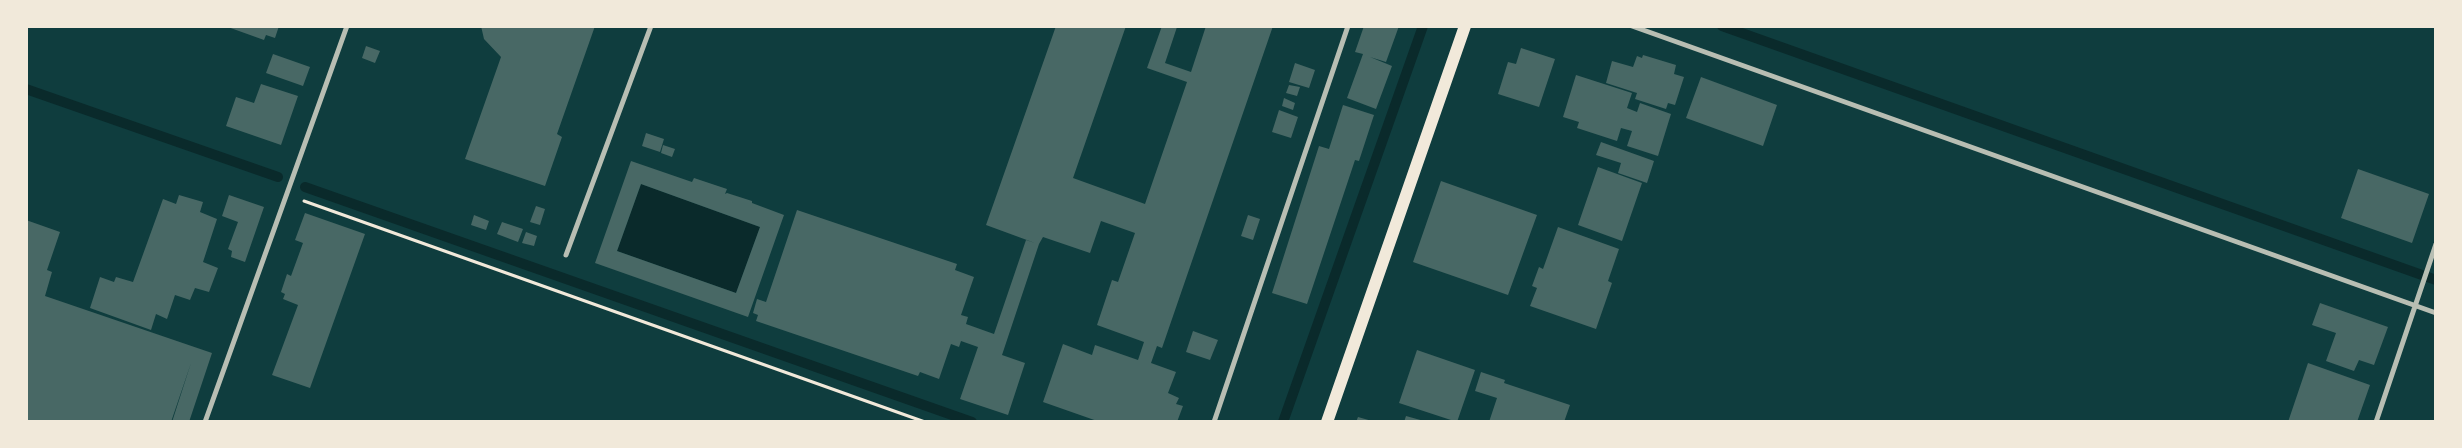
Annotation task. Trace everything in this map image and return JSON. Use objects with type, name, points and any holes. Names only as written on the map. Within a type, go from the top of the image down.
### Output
[{"type":"main road","points":[[1327,422],[1465,26]]},
{"type":"street","points":[[205,422],[347,26]]},
{"type":"street","points":[[566,255],[651,26]]},
{"type":"street","points":[[1214,422],[1348,26]]},
{"type":"street","points":[[1632,26],[2436,313]]},
{"type":"street","points":[[2376,422],[2436,244]]},
{"type":"path","points":[[287,194],[925,422]]},
{"type":"water","points":[[641,184],[760,227],[736,293],[617,251]]},
{"type":"building","points":[[225,26],[279,26],[275,38],[266,35],[264,40]]},
{"type":"building","points":[[481,26],[595,26],[557,134],[562,137],[545,186],[465,159],[501,57],[484,39]]},
{"type":"building","points":[[1056,26],[1126,26],[1073,178],[1145,204],[1187,82],[1147,68],[1162,26],[1183,26],[1182,28],[1177,27],[1165,63],[1191,72],[1206,26],[1273,26],[1162,348],[1157,346],[1151,363],[1176,372],[1168,393],[1179,398],[1176,404],[1183,406],[1177,422],[1100,422],[1043,402],[1063,344],[1092,355],[1095,345],[1138,360],[1144,342],[1097,325],[1112,280],[1118,282],[1135,233],[1101,221],[1090,253],[1043,237],[1039,244],[1002,355],[1025,363],[1008,415],[960,399],[978,347],[961,341],[959,347],[951,344],[939,379],[920,372],[918,376],[756,321],[758,315],[753,313],[757,299],[766,302],[797,210],[957,264],[955,270],[974,277],[961,315],[968,317],[966,324],[994,334],[1026,240],[1035,243],[986,225]]},
{"type":"building","points":[[1364,26],[1399,26],[1386,62],[1370,57],[1392,66],[1376,109],[1347,98],[1363,54],[1355,52]]},
{"type":"building","points":[[366,46],[380,51],[375,63],[362,58]]},
{"type":"building","points":[[1521,48],[1555,59],[1539,107],[1498,94],[1508,62],[1516,64]]},
{"type":"building","points":[[273,54],[310,67],[303,86],[266,73]]},
{"type":"building","points":[[1643,55],[1676,65],[1674,74],[1684,77],[1675,105],[1668,103],[1666,109],[1635,99],[1637,93],[1606,83],[1612,61],[1633,67],[1637,56],[1642,58]]},
{"type":"building","points":[[1295,63],[1315,70],[1309,88],[1289,82]]},
{"type":"building","points":[[1576,75],[1632,93],[1627,108],[1637,112],[1640,103],[1671,114],[1658,156],[1627,146],[1632,131],[1621,128],[1617,141],[1577,128],[1579,122],[1563,117]]},
{"type":"building","points":[[1701,77],[1777,105],[1763,146],[1686,118]]},
{"type":"building","points":[[261,84],[298,96],[281,145],[226,126],[236,97],[254,103]]},
{"type":"building","points":[[1289,85],[1300,87],[1297,96],[1286,93]]},
{"type":"building","points":[[1284,98],[1295,103],[1293,110],[1282,106]]},
{"type":"building","points":[[1343,105],[1374,115],[1359,161],[1355,160],[1307,304],[1272,293],[1319,146],[1329,149]]},
{"type":"building","points":[[1279,110],[1298,117],[1291,138],[1272,132]]},
{"type":"building","points":[[646,133],[664,139],[660,152],[642,146]]},
{"type":"building","points":[[1601,142],[1654,161],[1647,183],[1618,173],[1621,163],[1596,155]]},
{"type":"building","points":[[663,145],[675,149],[672,157],[661,153]]},
{"type":"building","points":[[631,161],[692,182],[694,178],[727,189],[725,194],[752,201],[752,203],[784,215],[748,317],[595,263]],"holes":[[[641,184],[760,227],[736,293],[617,251]]]},
{"type":"building","points":[[1598,167],[1642,183],[1622,241],[1578,225]]},
{"type":"building","points":[[2358,169],[2429,194],[2412,243],[2341,218]]},
{"type":"building","points":[[1441,181],[1537,215],[1508,295],[1413,262]]},
{"type":"building","points":[[179,195],[203,202],[200,212],[217,219],[203,262],[218,268],[209,292],[195,288],[190,300],[175,295],[167,319],[156,314],[151,330],[90,308],[100,277],[114,282],[116,277],[133,282],[163,199],[176,204]]},
{"type":"building","points":[[229,195],[264,207],[245,262],[231,257],[232,251],[228,249],[238,222],[222,216]]},
{"type":"building","points":[[536,206],[545,209],[540,225],[530,222]]},
{"type":"building","points":[[305,213],[365,234],[310,388],[272,375],[298,305],[283,299],[285,294],[281,292],[287,274],[291,276],[303,243],[295,240]]},
{"type":"building","points":[[474,215],[489,221],[486,230],[471,225]]},
{"type":"building","points":[[1248,215],[1260,219],[1253,240],[1241,236]]},
{"type":"building","points":[[26,220],[60,232],[47,270],[52,272],[45,296],[212,353],[189,422],[172,422],[191,363],[171,422],[26,422]]},
{"type":"building","points":[[502,222],[523,229],[518,242],[497,234]]},
{"type":"building","points":[[1558,227],[1619,249],[1608,281],[1612,283],[1596,329],[1530,306],[1537,288],[1532,286],[1539,267],[1543,269]]},
{"type":"building","points":[[526,232],[537,236],[534,246],[522,243]]},
{"type":"building","points":[[2320,303],[2388,327],[2374,365],[2359,360],[2354,371],[2326,361],[2336,333],[2312,325]]},
{"type":"building","points":[[1193,331],[1218,340],[1210,360],[1186,352]]},
{"type":"building","points":[[1417,350],[1475,370],[1457,422],[1399,403]]},
{"type":"building","points":[[2308,363],[2370,385],[2357,422],[2288,422]]},
{"type":"building","points":[[1481,372],[1505,380],[1504,383],[1570,405],[1564,422],[1489,422],[1497,398],[1475,391]]},
{"type":"building","points":[[1406,416],[1424,421],[1404,422]]},
{"type":"building","points":[[1358,417],[1372,421],[1372,422],[1356,422]]},
{"type":"waterway","points":[[1283,422],[1423,26]]},
{"type":"waterway","points":[[1722,26],[2436,280]]},
{"type":"waterway","points":[[26,89],[278,177]]},
{"type":"waterway","points":[[305,187],[972,422]]}]
